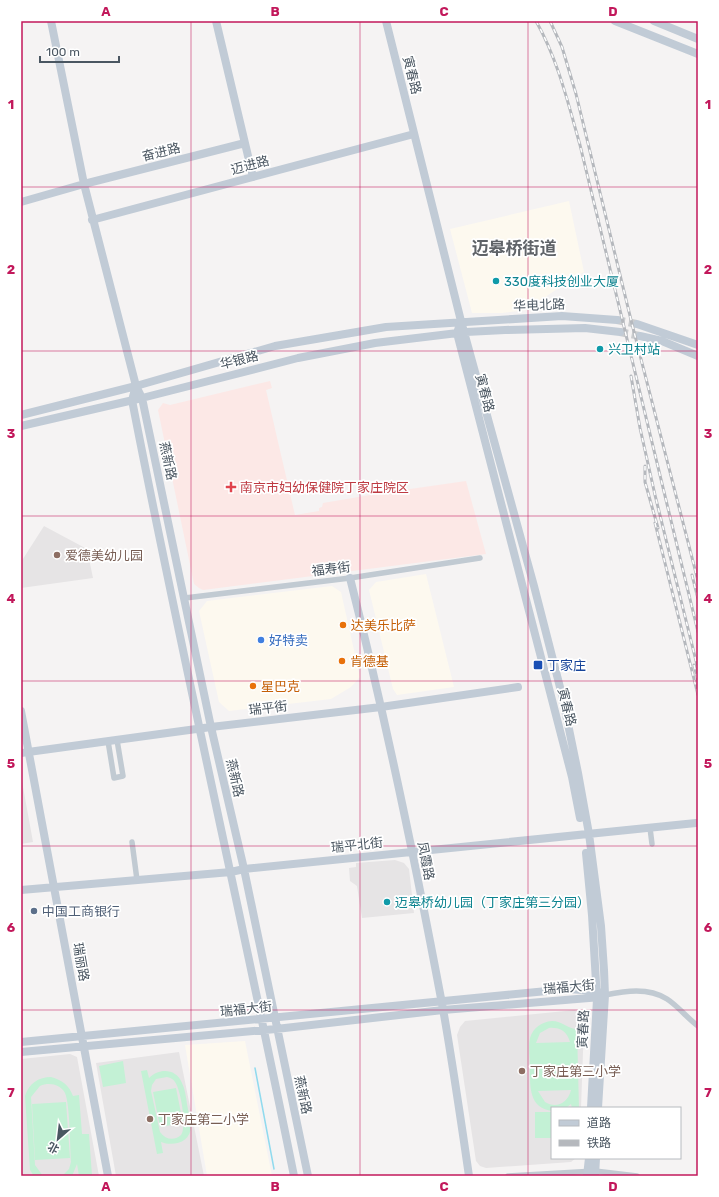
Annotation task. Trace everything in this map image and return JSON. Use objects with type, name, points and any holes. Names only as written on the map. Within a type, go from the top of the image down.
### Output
[{"type":"street","name":"燕新路","points":[[51,21],[92,220],[136,386],[142,398],[211,727],[244,869],[276,1029],[308,1176]]},
{"type":"street","points":[[216,21],[253,177]]},
{"type":"street","name":"寅春路","points":[[386,21],[461,321],[466,332],[562,695],[601,926],[605,995],[598,1107]]},
{"type":"street","points":[[614,21],[698,54]]},
{"type":"street","points":[[654,21],[698,39]]},
{"type":"street","name":"迈进路","points":[[92,220],[414,134]]},
{"type":"street","name":"奋进路","points":[[21,202],[84,184],[245,143]]},
{"type":"street","name":"华电北路","points":[[461,321],[562,316],[617,320]]},
{"type":"street","points":[[457,333],[461,321]]},
{"type":"street","name":"华银路","points":[[21,415],[136,386],[275,346],[386,327],[461,321]]},
{"type":"street","points":[[637,324],[698,345]]},
{"type":"street","name":"华电北路","points":[[466,332],[584,328],[620,332]]},
{"type":"street","name":"华银路","points":[[21,426],[142,398],[298,358],[375,343],[466,332]]},
{"type":"street","name":"寅春路","points":[[457,333],[586,835],[597,995],[591,1107]]},
{"type":"street","points":[[640,336],[662,341],[698,356]]},
{"type":"street","name":"燕新路","points":[[136,386],[132,400],[199,728],[263,1020],[294,1176]]},
{"type":"street","name":"福寿街","points":[[185,598],[350,578],[480,558]]},
{"type":"street","name":"凤霞路","points":[[350,578],[381,707],[412,852],[442,1002],[470,1176]]},
{"type":"street","name":"瑞平街","points":[[25,752],[199,728],[381,707],[518,687]]},
{"type":"street","name":"瑞丽路","points":[[21,711],[25,752],[55,886],[108,1176]]},
{"type":"street","points":[[108,741],[114,778],[123,776],[117,740]]},
{"type":"street","name":"瑞平北街","points":[[21,890],[231,872],[244,869],[696,824]]},
{"type":"street","points":[[650,828],[652,844]]},
{"type":"street","points":[[132,842],[137,880]]},
{"type":"street","name":"瑞福大街","points":[[21,1042],[263,1020],[568,989],[597,995]]},
{"type":"street","points":[[605,995],[624,991],[652,992],[667,999],[698,1026]]},
{"type":"street","name":"瑞福大街","points":[[21,1052],[276,1029],[443,1010],[605,995]]},
{"type":"street","points":[[589,1159],[591,1174]]},
{"type":"street","points":[[591,1174],[596,1159]]},
{"type":"street","points":[[508,1176],[591,1174],[637,1176]]},
{"type":"shaded area","points":[[569,201],[584,272],[548,295],[534,309],[502,313],[472,313],[450,229]]},
{"type":"shaded area","name":"南京市妇幼保健院丁家庄院区","points":[[270,381],[272,388],[266,390],[295,515],[319,511],[319,508],[322,507],[323,503],[466,481],[486,554],[203,590],[194,584],[158,410],[163,403],[170,405]]},
{"type":"shaded area","name":"爱德美幼儿园","points":[[44,526],[87,549],[93,578],[21,588],[21,562]]},
{"type":"shaded area","points":[[426,574],[454,687],[397,695],[393,689],[369,590],[376,582]]},
{"type":"shaded area","points":[[332,586],[341,592],[360,677],[351,687],[331,699],[229,711],[219,702],[199,611],[207,601]]},
{"type":"shaded area","points":[[21,776],[33,842],[21,844]]},
{"type":"shaded area","points":[[395,860],[404,863],[409,869],[414,913],[362,918],[357,886],[350,881],[349,868],[356,867],[356,863]]},
{"type":"shaded area","name":"丁家庄第三小学","points":[[575,1010],[582,1017],[584,1024],[581,1107],[551,1107],[551,1159],[575,1159],[571,1162],[486,1168],[480,1166],[476,1161],[457,1035],[460,1027],[465,1021]]},
{"type":"shaded area","points":[[245,1041],[272,1176],[207,1176],[185,1045]]},
{"type":"shaded area","name":"丁家庄第二小学","points":[[179,1052],[204,1176],[116,1176],[96,1063]]},
{"type":"shaded area","points":[[70,1054],[77,1057],[99,1176],[21,1176],[21,1059]]},
{"type":"green space","points":[[556,1021],[571,1028],[577,1029],[579,1107],[572,1107],[571,1104],[567,1107],[551,1107],[551,1111],[544,1109],[534,1100],[530,1081],[529,1048],[531,1034],[535,1028],[541,1024]],"holes":[[[549,1028],[556,1028],[565,1032],[570,1042],[536,1043],[540,1033]],[[571,1090],[569,1095],[561,1104],[553,1105],[545,1102],[538,1091]]]},
{"type":"green space","points":[[123,1061],[126,1083],[103,1087],[99,1066]]},
{"type":"green space","points":[[147,1070],[149,1078],[158,1072],[172,1072],[179,1078],[185,1090],[187,1107],[191,1121],[190,1131],[188,1136],[181,1142],[171,1144],[161,1142],[163,1153],[157,1154],[141,1071]],"holes":[[[167,1077],[172,1079],[177,1086],[181,1100],[183,1117],[183,1131],[181,1135],[173,1139],[165,1137],[160,1132],[151,1091],[152,1085],[156,1079]]]},
{"type":"green space","points":[[51,1077],[65,1084],[73,1096],[79,1095],[82,1134],[89,1134],[92,1176],[79,1176],[77,1164],[72,1176],[62,1176],[69,1169],[71,1162],[68,1106],[63,1090],[51,1084],[40,1086],[31,1097],[35,1165],[43,1176],[34,1176],[30,1170],[25,1096],[32,1084],[42,1078]]},
{"type":"green space","points":[[176,1088],[183,1123],[160,1127],[153,1092]]},
{"type":"green space","points":[[66,1102],[70,1158],[35,1160],[32,1104]]},
{"type":"green space","points":[[535,1112],[551,1112],[551,1138],[535,1138]]},
{"type":"waterway","points":[[255,1068],[274,1169]]},
{"type":"tunnel","points":[[617,320],[637,324]]},
{"type":"tunnel","points":[[620,332],[640,336]]},
{"type":"railway","points":[[536,21],[544,36],[556,66],[567,98],[580,145],[698,632]]},
{"type":"railway","points":[[550,21],[562,47],[576,94],[632,324],[698,581]]},
{"type":"railway","points":[[631,376],[640,428],[655,495],[698,669]]},
{"type":"railway","points":[[645,466],[645,482],[658,528]]},
{"type":"railway","points":[[655,523],[698,695]]},
{"type":"railway","points":[[692,575],[698,599]]},
{"type":"railway","points":[[694,665],[698,681]]},
{"type":"place","name":"330度科技创业大厦","points":[[496,281]]},
{"type":"place","name":"兴卫村站","points":[[600,349]]},
{"type":"place","name":"南京市妇幼保健院丁家庄院区","points":[[231,487]]},
{"type":"place","name":"爱德美幼儿园","points":[[57,555]]},
{"type":"place","name":"达美乐比萨","points":[[343,625]]},
{"type":"place","name":"好特卖","points":[[261,640]]},
{"type":"place","name":"肯德基","points":[[342,661]]},
{"type":"place","name":"丁家庄","points":[[538,665]]},
{"type":"place","name":"星巴克","points":[[253,686]]},
{"type":"place","name":"迈皋桥幼儿园（丁家庄第三分园）","points":[[387,902]]},
{"type":"place","name":"中国工商银行","points":[[34,911]]},
{"type":"place","name":"丁家庄第三小学","points":[[522,1071]]},
{"type":"place","name":"丁家庄第二小学","points":[[150,1119]]},
{"type":"district","name":"迈皋桥街道","points":[[514,248]]}]
